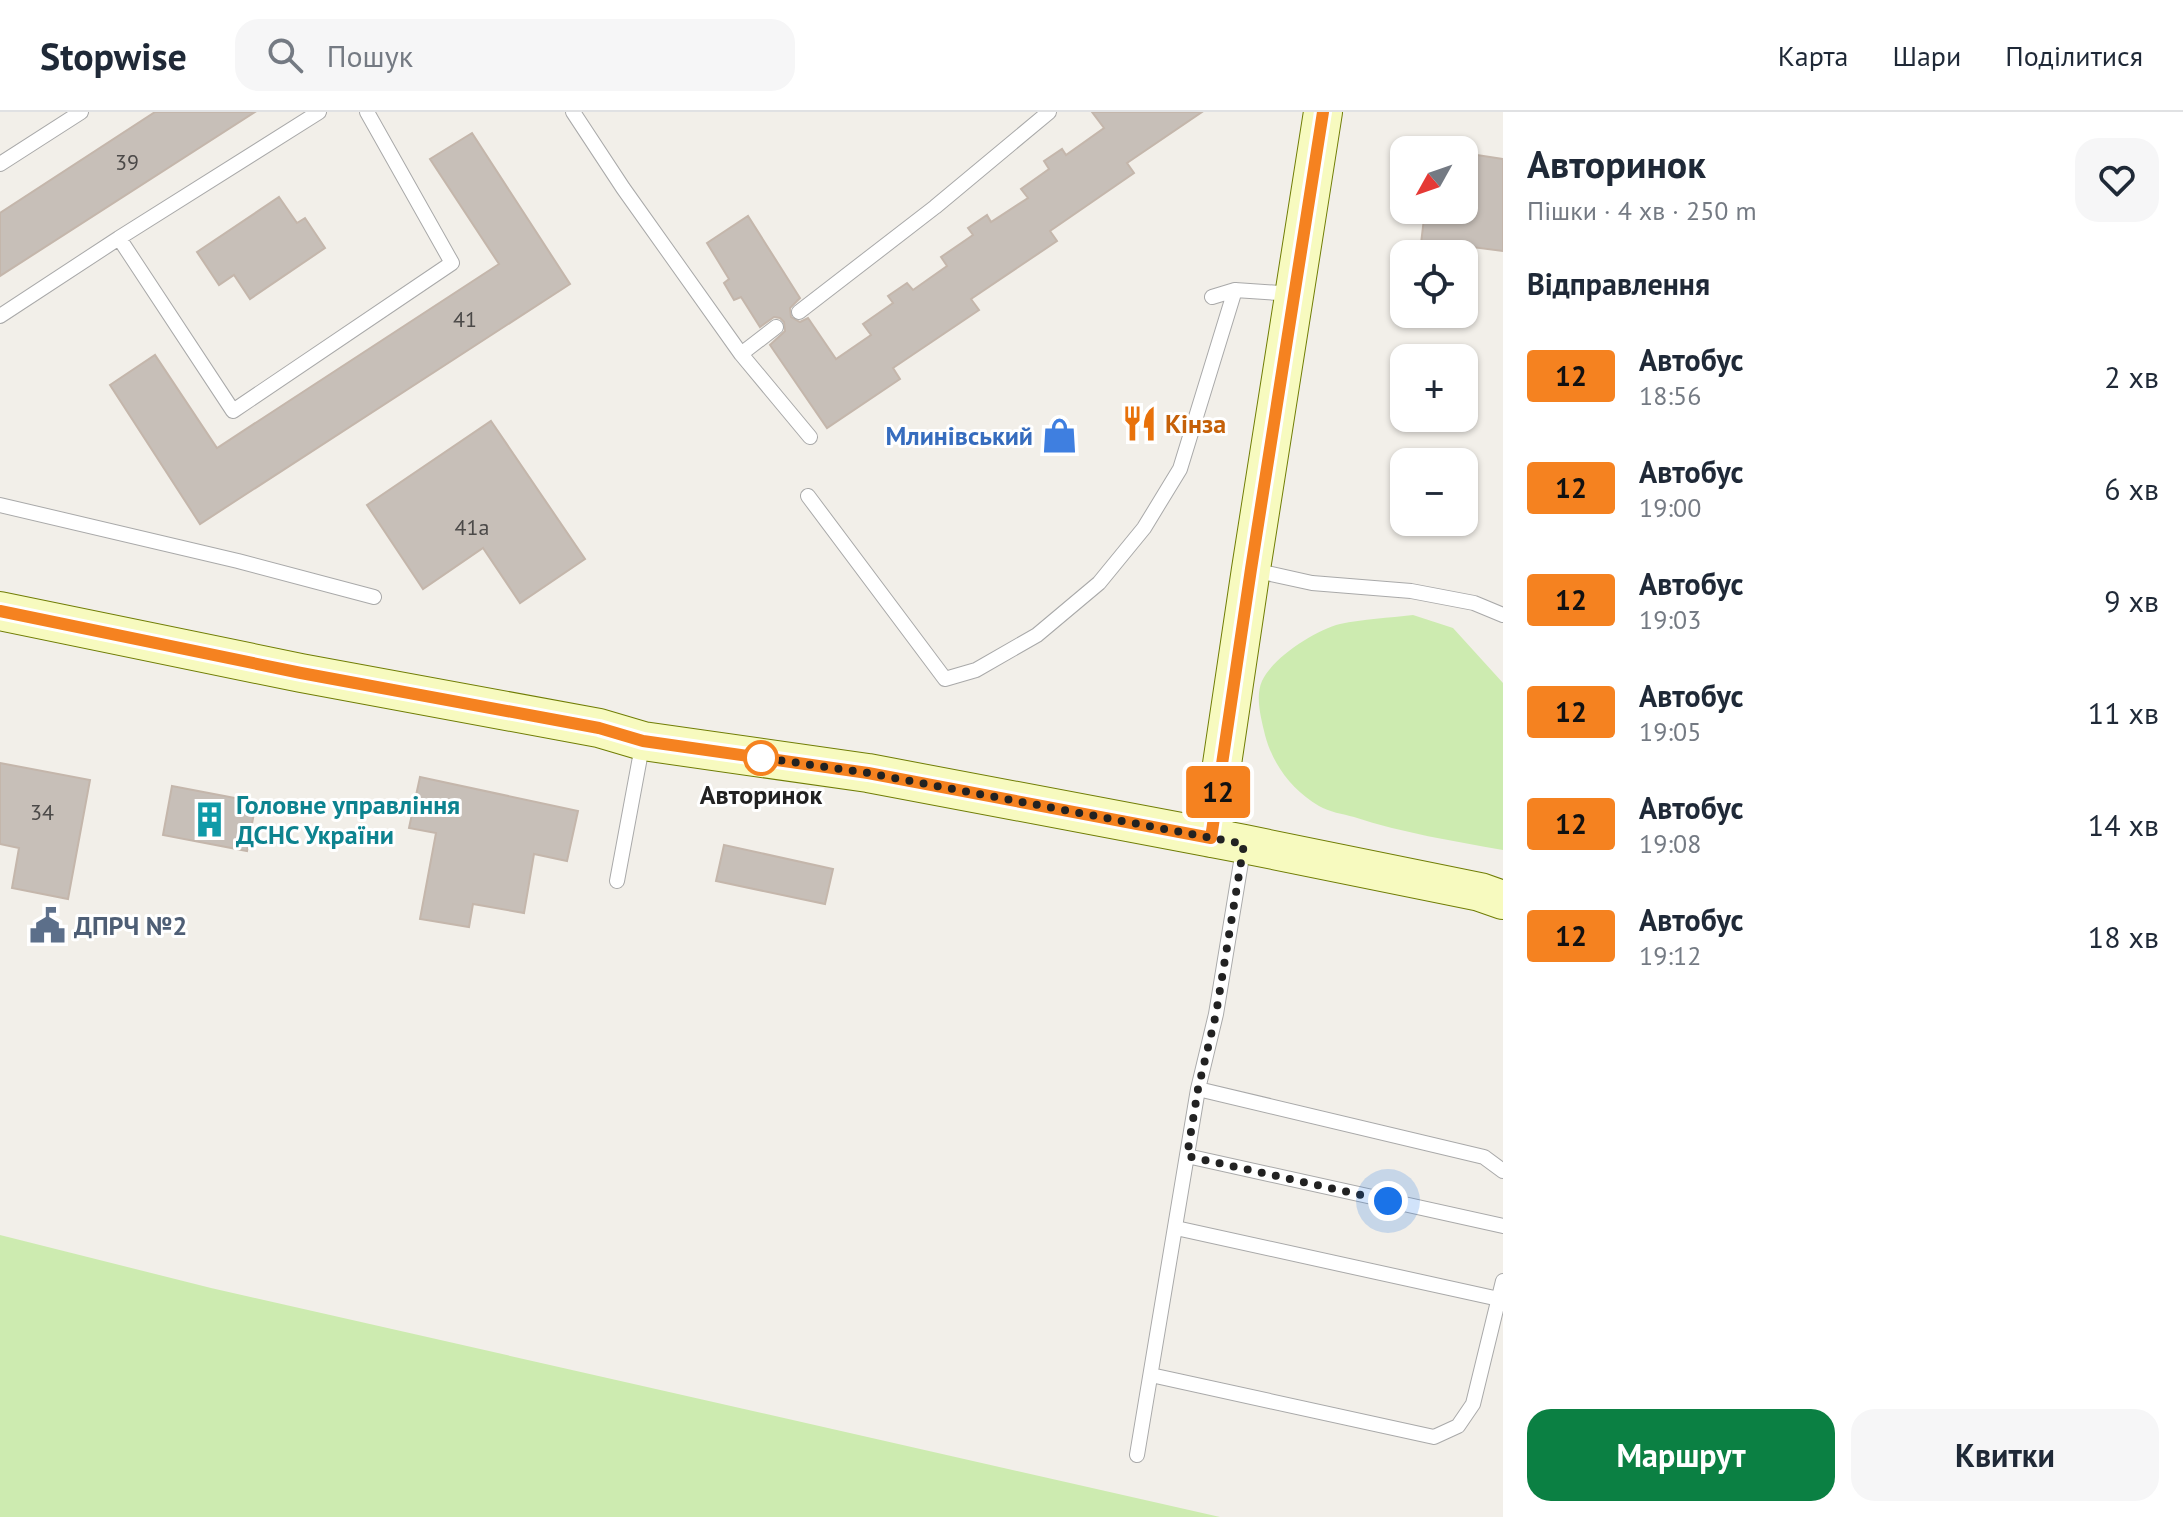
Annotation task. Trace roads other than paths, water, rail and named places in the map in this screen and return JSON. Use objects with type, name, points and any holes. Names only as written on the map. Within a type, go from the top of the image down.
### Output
[{"type":"main road","points":[[1228,841],[1251,569],[1323,112]]},
{"type":"main road","points":[[0,611],[301,673],[599,728],[643,741],[868,773],[1228,841],[1480,892],[1503,900]]},
{"type":"lane","points":[[0,164],[81,112]]},
{"type":"lane","points":[[0,316],[319,112]]},
{"type":"lane","points":[[119,238],[233,411],[452,263],[367,112]]},
{"type":"lane","points":[[573,112],[741,354],[810,437]]},
{"type":"lane","points":[[799,312],[924,216],[1049,112]]},
{"type":"lane","points":[[1212,297],[1235,290],[1294,294]]},
{"type":"lane","points":[[808,496],[945,679],[976,670],[1037,635],[1099,583],[1144,528],[1180,469],[1235,290]]},
{"type":"lane","points":[[741,354],[776,327]]},
{"type":"lane","points":[[0,505],[238,561],[374,597]]},
{"type":"lane","points":[[1251,569],[1312,583],[1411,591],[1461,600],[1503,615]]},
{"type":"lane","points":[[617,881],[643,741]]},
{"type":"lane","points":[[1137,1455],[1198,1089],[1216,1014],[1228,841]]},
{"type":"lane","points":[[1198,1089],[1484,1157],[1503,1171]]},
{"type":"lane","points":[[1187,1156],[1503,1226]]},
{"type":"lane","points":[[1176,1228],[1499,1299]]},
{"type":"lane","points":[[1151,1375],[1434,1437],[1458,1426],[1473,1404],[1503,1281]]},
{"type":"place","name":"Кінза","points":[[1139,423]]},
{"type":"place","name":"Млинівський","points":[[1059,435]]},
{"type":"place","name":"Авторинок","points":[[761,758]]},
{"type":"place","name":"Головне управління ДСНС України","points":[[210,819]]},
{"type":"place","name":"ДПРЧ №2","points":[[48,925]]}]
